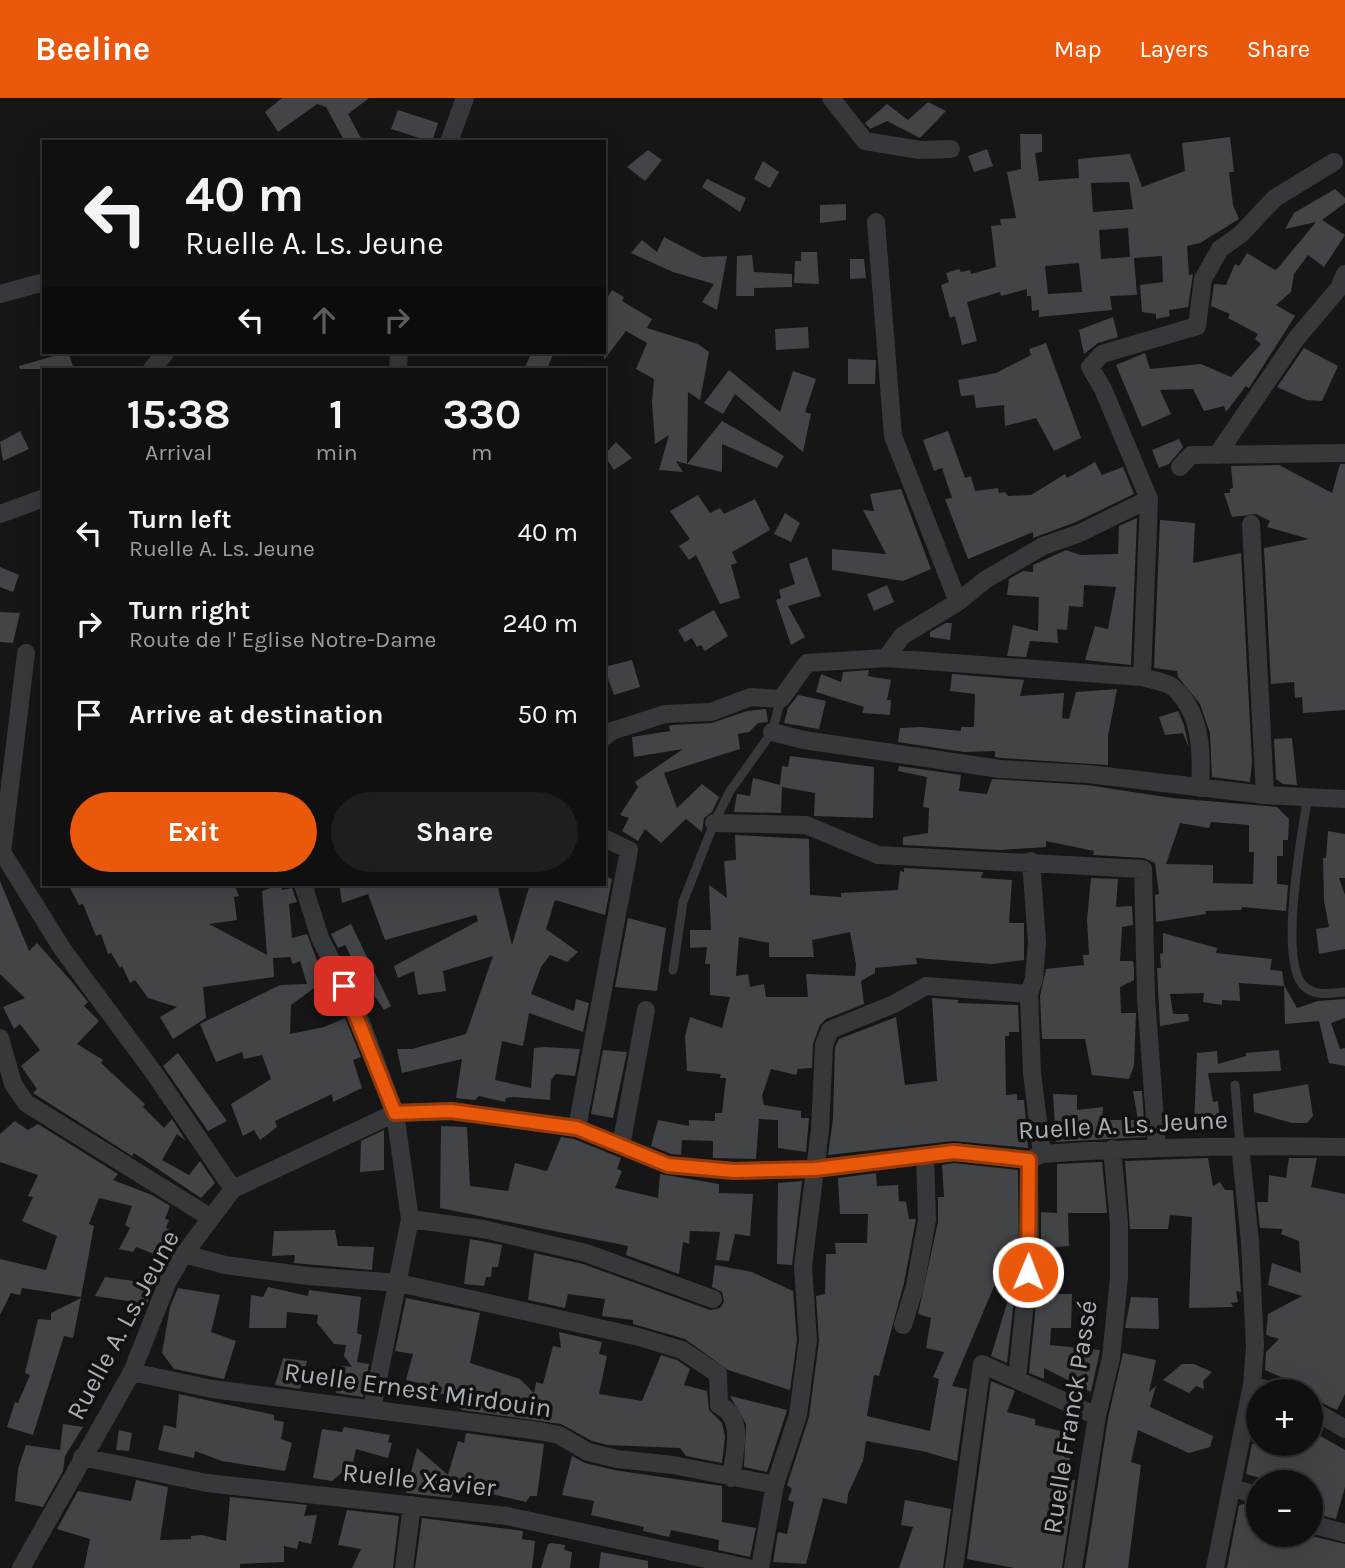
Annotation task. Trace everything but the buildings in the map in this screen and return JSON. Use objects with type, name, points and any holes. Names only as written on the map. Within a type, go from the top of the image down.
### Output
[{"type":"street","points":[[450,140],[464,98]]},
{"type":"street","points":[[831,98],[865,141],[920,150],[951,149]]},
{"type":"street","points":[[1142,677],[1149,499],[1103,389],[1090,367],[1102,354],[1197,326],[1203,279],[1220,249],[1241,234],[1275,198],[1334,162]]},
{"type":"street","points":[[876,222],[893,436],[958,602]]},
{"type":"street","points":[[1217,455],[1296,339],[1339,288],[1345,274]]},
{"type":"street","points":[[0,294],[42,283]]},
{"type":"street","points":[[153,368],[164,354]]},
{"type":"street","points":[[1180,467],[1191,455],[1345,453]]},
{"type":"street","points":[[0,514],[42,499]]},
{"type":"street","points":[[886,658],[902,636],[958,602],[985,580],[1043,546],[1080,533],[1149,499]]},
{"type":"street","points":[[1251,524],[1265,795]]},
{"type":"street","points":[[26,653],[2,852],[64,950],[154,1073],[233,1189]]},
{"type":"street","points":[[606,736],[665,714],[711,712],[751,697],[780,699],[807,663],[886,658],[1142,677],[1173,687],[1195,720],[1202,748],[1200,788]]},
{"type":"street","points":[[772,732],[804,740],[1000,769],[1088,774],[1265,795],[1345,799]]},
{"type":"street","points":[[714,823],[806,825],[878,855],[1143,869],[1146,997],[1157,1147]]},
{"type":"street","points":[[577,1128],[629,850],[606,839]]},
{"type":"street","points":[[1017,1378],[1030,1255],[1036,1157],[1029,994],[1034,979],[1037,942],[1031,861]]},
{"type":"street","points":[[304,886],[320,938],[356,1009],[395,1113],[410,1219],[372,1409]]},
{"type":"street","points":[[760,1568],[775,1485],[798,1415],[808,1340],[803,1266],[815,1169],[824,1045],[830,1030],[894,1004],[926,986],[1029,994]]},
{"type":"street","points":[[621,1146],[646,1010]]},
{"type":"street","points":[[0,1038],[13,1084],[26,1103],[211,1218]]},
{"type":"street","name":"Ruelle A. Ls. Jeune","points":[[21,1568],[132,1372],[168,1282],[184,1254],[233,1189],[395,1113],[451,1111],[577,1128],[668,1165],[734,1171],[815,1169],[954,1152],[1036,1157],[1112,1149],[1240,1144],[1345,1147]]},
{"type":"street","points":[[1240,1144],[1250,1242],[1255,1346],[1252,1379]]},
{"type":"street","name":"Ruelle Franck Passé","points":[[1073,1568],[1097,1416],[1111,1359],[1119,1277],[1119,1223],[1112,1149]]},
{"type":"street","points":[[903,1325],[915,1286],[927,1220],[925,1156]]},
{"type":"street","points":[[410,1219],[484,1228],[586,1253],[713,1298]]},
{"type":"street","points":[[184,1254],[239,1267],[399,1283],[639,1337],[682,1350],[718,1374],[719,1405],[731,1411],[736,1421],[731,1478]]},
{"type":"street","points":[[954,1568],[982,1364],[1097,1416]]},
{"type":"street","name":"Ruelle Ernest Mirdouin","points":[[132,1372],[212,1389],[538,1431],[559,1435],[588,1451],[608,1456],[673,1465],[775,1485]]},
{"type":"street","points":[[1215,1568],[1246,1414]]},
{"type":"street","points":[[1323,1416],[1345,1429]]},
{"type":"street","name":"Ruelle Xavier","points":[[82,1457],[207,1482],[508,1516],[748,1568]]},
{"type":"street","points":[[1231,1487],[1246,1492]]},
{"type":"street","points":[[404,1568],[412,1505]]},
{"type":"street","points":[[1323,1527],[1345,1533]]},
{"type":"lane","points":[[673,970],[683,902],[714,823],[730,791],[772,732],[780,699]]},
{"type":"lane","points":[[1308,796],[1293,912],[1295,968],[1302,985],[1309,990],[1318,993],[1345,992]]},
{"type":"lane","points":[[1235,1085],[1240,1144]]},
{"type":"route","points":[[344,986],[356,1009],[395,1113],[451,1111],[577,1128],[668,1165],[734,1171],[815,1169],[954,1152],[1029,1160],[1028,1272]]}]
